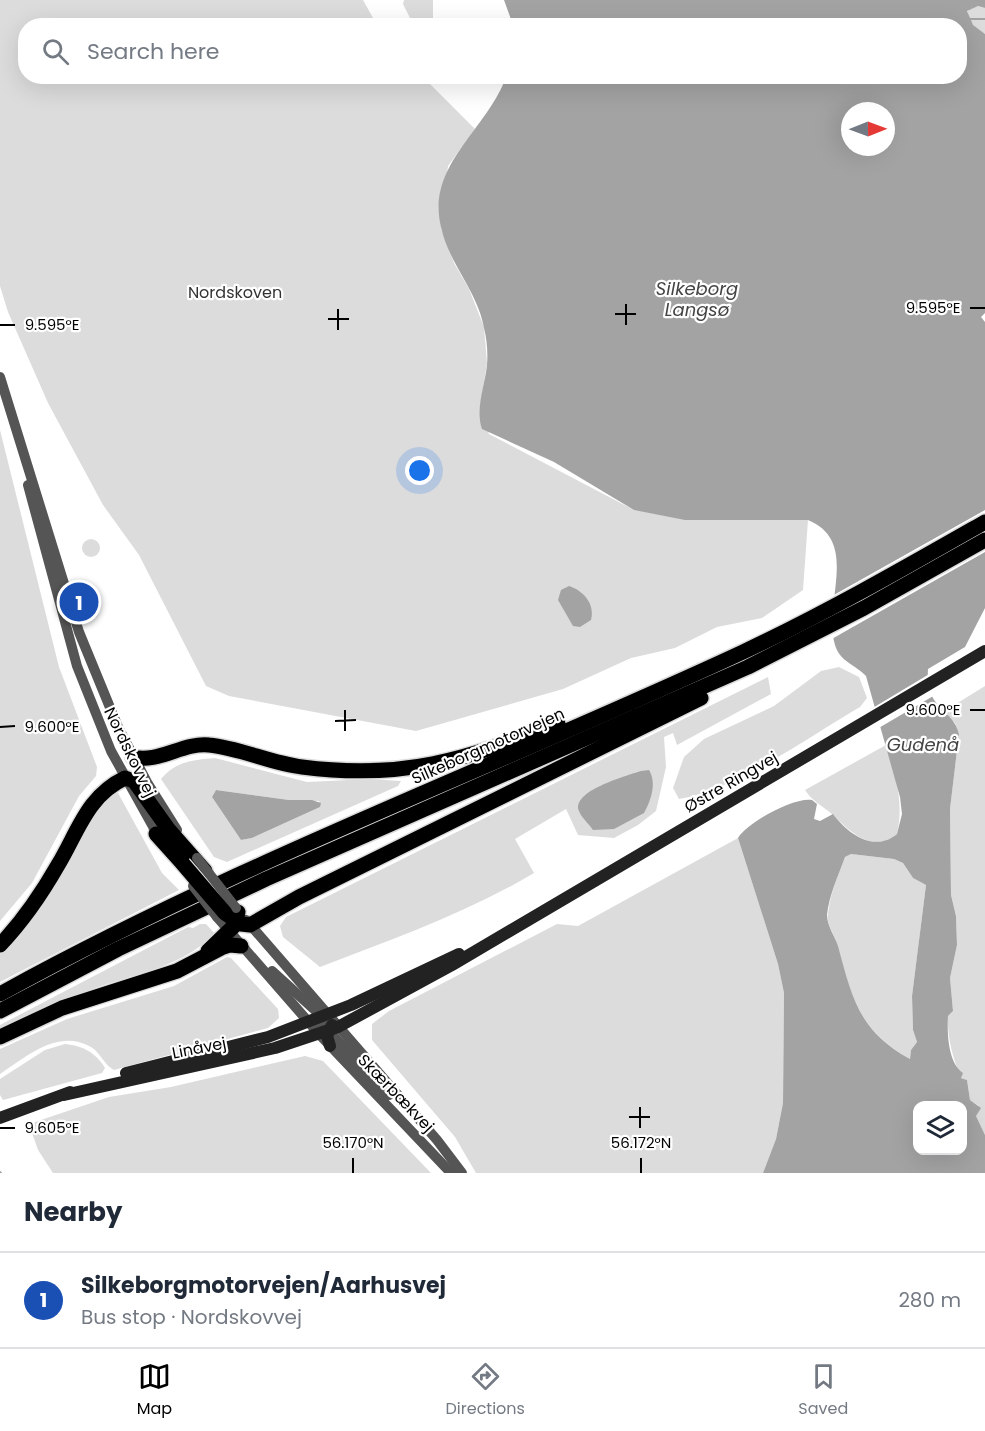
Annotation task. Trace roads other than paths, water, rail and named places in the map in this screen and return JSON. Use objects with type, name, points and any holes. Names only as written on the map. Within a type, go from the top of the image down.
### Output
[{"type":"highway","name":"Silkeborgmotorvejen","points":[[0,994],[113,934],[249,870],[742,652],[855,594],[985,522]]},
{"type":"highway","points":[[196,961],[233,918],[299,897],[750,670],[784,657],[864,608],[985,540]]},
{"type":"highway","points":[[133,756],[143,758],[180,748],[207,745],[299,767],[351,772],[404,770],[452,761],[498,747],[710,666]]},
{"type":"highway","name":"Silkeborgmotorvejen","points":[[0,1011],[196,911],[750,670]]},
{"type":"highway","points":[[0,945],[45,887],[92,803],[108,787],[133,781],[180,748]]},
{"type":"highway","points":[[133,781],[188,862],[233,918]]},
{"type":"highway","points":[[156,834],[216,883]]},
{"type":"highway","points":[[0,1037],[62,1008],[171,973],[221,948],[230,945],[241,946]]},
{"type":"main road","name":"Østre Ringvej","points":[[324,1024],[452,965],[985,651]]},
{"type":"main road","name":"Østre Ringvej","points":[[324,1024],[424,968],[493,939]]},
{"type":"main road","points":[[324,1024],[330,1046]]},
{"type":"main road","name":"Linåvej","points":[[64,1095],[211,1061],[324,1024]]},
{"type":"main road","name":"Linåvej","points":[[0,1118],[133,1071],[324,1024]]},
{"type":"street","name":"Nordskovvej","points":[[0,377],[20,447],[34,512],[77,666],[156,834]]},
{"type":"street","name":"Nordskovvej","points":[[20,447],[43,508],[79,632],[133,756],[133,781]]},
{"type":"street","points":[[216,883],[233,918],[241,946],[324,1024]]},
{"type":"street","points":[[233,918],[324,1024]]},
{"type":"street","name":"Skærbækvej","points":[[324,1024],[389,1095],[424,1125],[462,1173]]},
{"type":"street","name":"Skærbækvej","points":[[330,1046],[451,1173]]},
{"type":"water","name":"Silkeborg Langsø","points":[[504,0],[985,0],[985,8],[978,6],[967,11],[973,25],[985,34],[985,313],[981,317],[985,322],[985,608],[965,647],[928,669],[928,683],[935,701],[956,725],[959,734],[950,809],[951,895],[956,916],[957,945],[950,978],[953,1011],[948,1016],[948,1031],[951,1055],[963,1073],[961,1078],[967,1080],[970,1100],[981,1108],[976,1116],[985,1135],[985,1173],[763,1173],[776,1139],[783,1103],[784,993],[778,964],[738,838],[751,825],[783,806],[812,800],[817,804],[814,819],[820,821],[833,814],[846,828],[862,839],[879,842],[897,834],[902,814],[900,797],[866,676],[844,659],[835,645],[832,629],[836,558],[833,543],[824,530],[808,520],[685,520],[634,510],[554,462],[482,429],[480,405],[487,360],[485,333],[476,302],[445,240],[439,205],[442,185],[450,166],[486,114],[503,84],[967,84],[967,18],[510,18]],"holes":[[[851,854],[894,859],[903,863],[913,878],[926,885],[912,996],[913,1030],[917,1042],[911,1050],[910,1059],[879,1037],[860,1012],[827,915],[834,886],[845,857]]]},
{"type":"water","points":[[569,586],[584,595],[590,604],[591,620],[580,627],[573,626],[558,600],[561,590]]},
{"type":"water","points":[[649,770],[653,781],[652,792],[644,813],[614,829],[593,830],[581,816],[579,804],[583,797],[591,791],[601,785]]},
{"type":"water","points":[[216,790],[289,800],[312,800],[321,803],[320,807],[252,838],[241,840],[212,797]]},
{"type":"waterway","points":[[969,19],[985,19]]},
{"type":"place","name":"Silkeborgmotorvejen/Aarhusvej","points":[[79,602]]},
{"type":"park label","name":"Nordskoven","points":[[235,292]]},
{"type":"water label","name":"Gudenå","points":[[923,744]]}]
